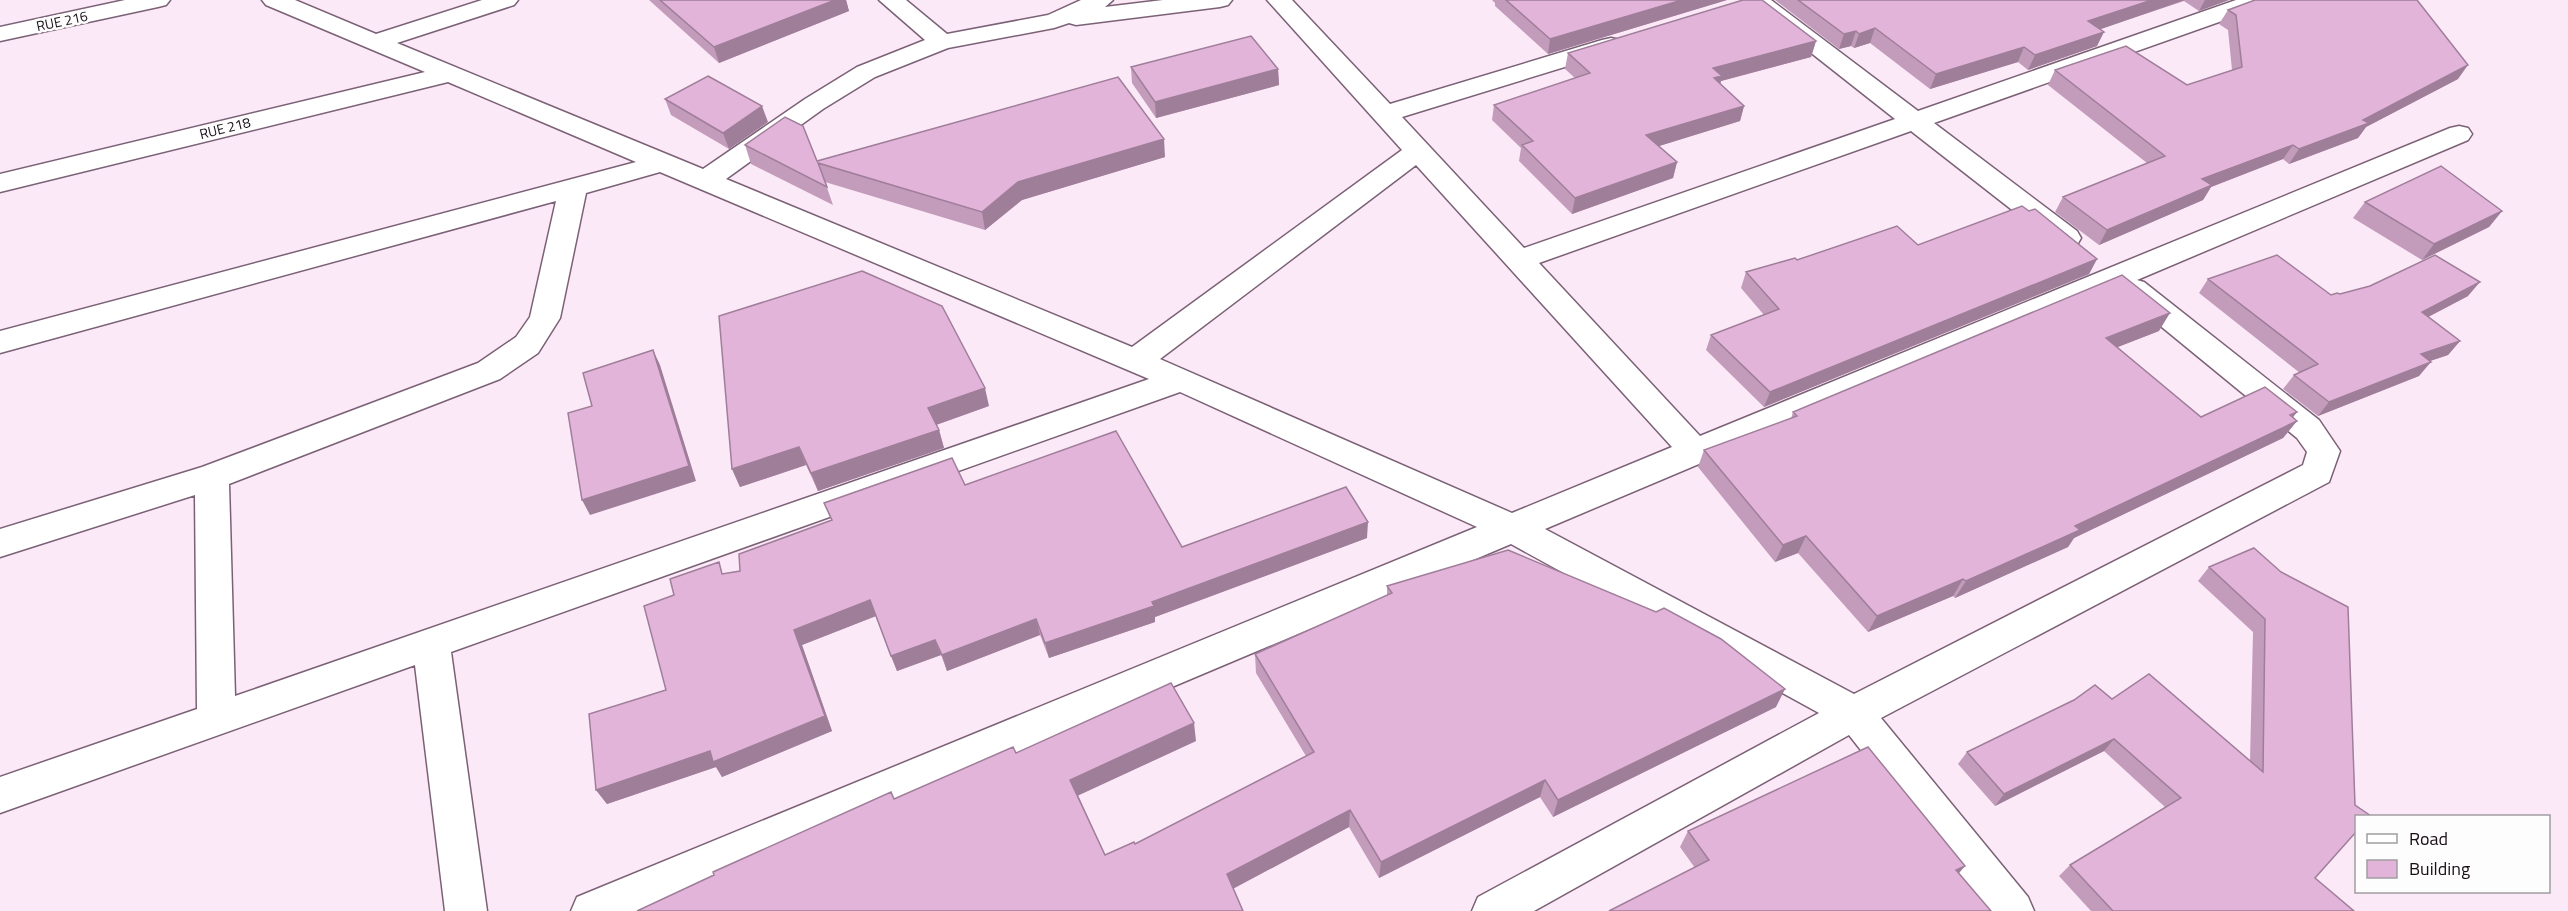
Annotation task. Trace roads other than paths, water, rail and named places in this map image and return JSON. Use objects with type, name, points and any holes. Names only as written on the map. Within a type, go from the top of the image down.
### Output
[{"type":"street","name":"RUE 216","points":[[0,34],[158,0]]},
{"type":"street","points":[[274,0],[1181,380],[1512,528],[1854,713],[2013,911]]},
{"type":"street","points":[[374,42],[506,0]]},
{"type":"street","points":[[891,0],[942,42]]},
{"type":"street","points":[[1054,21],[1101,0]]},
{"type":"street","points":[[705,181],[814,104],[866,72],[942,42],[1054,21],[1220,0]]},
{"type":"street","points":[[1279,0],[1695,451]]},
{"type":"street","points":[[1519,260],[2259,0]]},
{"type":"street","points":[[1493,911],[1854,713],[2317,473],[2324,451],[2308,429],[2117,276],[1914,121],[1752,2]]},
{"type":"street","points":[[1385,114],[1633,39]]},
{"type":"street","name":"RUE 218","points":[[0,183],[450,74]]},
{"type":"street","points":[[592,911],[2459,134]]},
{"type":"street","points":[[1135,361],[1418,151]]},
{"type":"street","points":[[0,342],[663,163]]},
{"type":"street","points":[[0,543],[212,477],[489,371],[527,345],[545,318],[573,188]]},
{"type":"street","points":[[0,795],[1181,380]]},
{"type":"street","points":[[212,477],[216,719]]},
{"type":"street","points":[[432,642],[466,911]]}]
